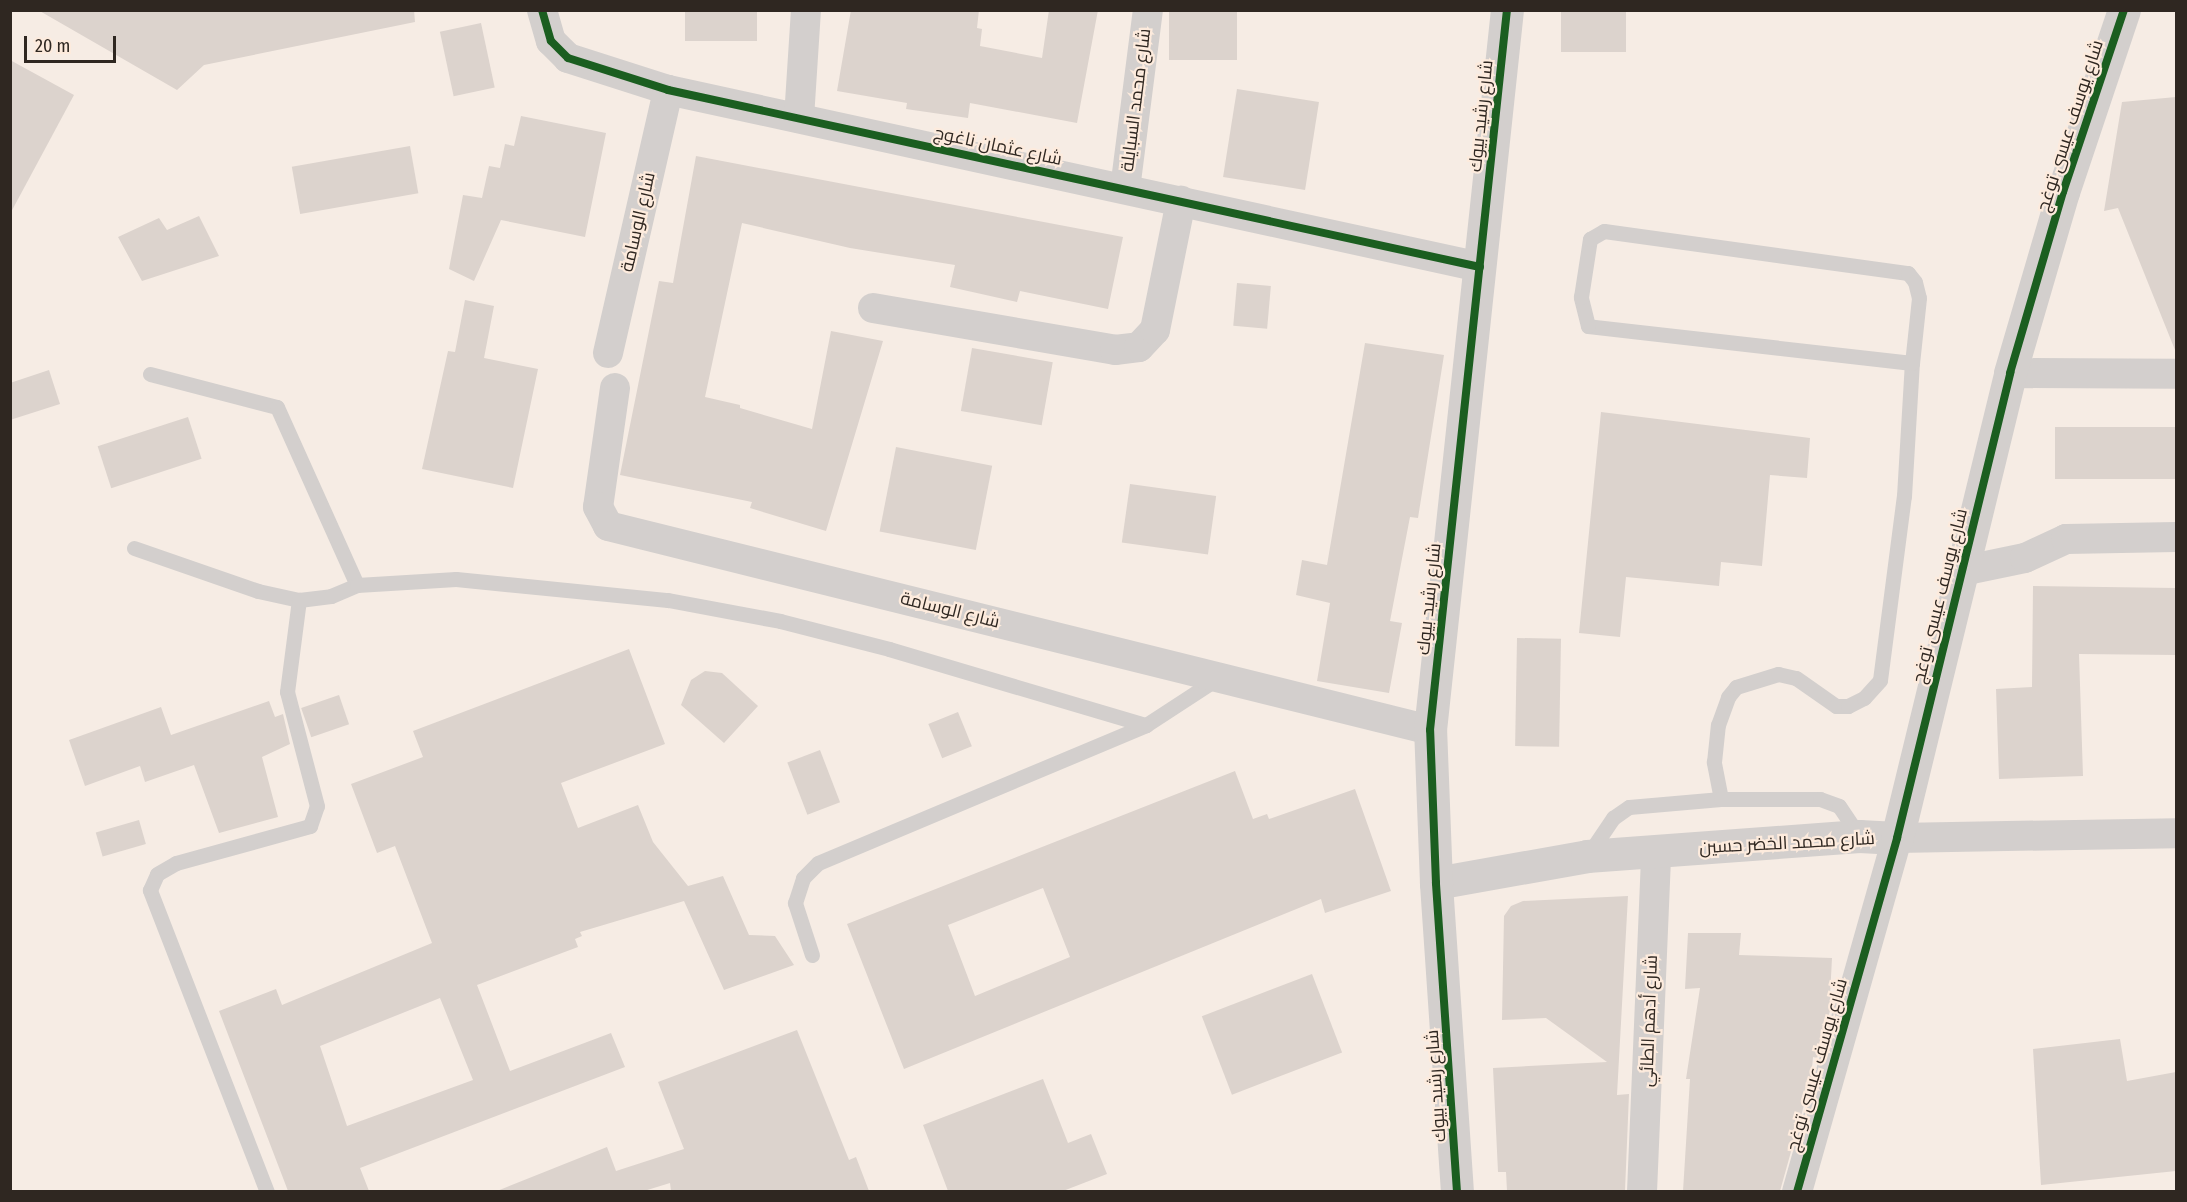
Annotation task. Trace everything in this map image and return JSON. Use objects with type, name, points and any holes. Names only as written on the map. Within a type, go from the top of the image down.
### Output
[{"type":"street","name":"شارع عثمان ناغوج","points":[[542,10],[551,41],[568,58],[668,90],[1480,267]]},
{"type":"street","points":[[799,118],[806,10]]},
{"type":"street","name":"شارع محمد السبايلة","points":[[1125,189],[1148,10]]},
{"type":"street","name":"شارع رشيد بيوك","points":[[1457,1191],[1436,883],[1430,730],[1507,10]]},
{"type":"street","name":"شارع يوسف عيسى توغج","points":[[1797,1191],[1897,838],[2010,373],[2063,192],[2124,10]]},
{"type":"street","name":"شارع الوسامة","points":[[608,353],[668,90]]},
{"type":"street","points":[[873,308],[1115,350],[1139,347],[1155,330],[1181,201]]},
{"type":"street","points":[[2010,373],[2176,374]]},
{"type":"street","name":"شارع الوسامة","points":[[615,388],[598,507],[608,526],[1430,730]]},
{"type":"street","points":[[1962,571],[2025,558],[2066,539],[2176,537]]},
{"type":"street","name":"شارع محمد الخضر حسين","points":[[1436,883],[1587,856],[1859,836],[1897,838],[2176,833]]},
{"type":"street","name":"شارع أدهم الطائي","points":[[1642,1191],[1656,851]]},
{"type":"lane","points":[[1721,800],[1714,762],[1718,724],[1728,697],[1736,687],[1778,674],[1796,678],[1836,706],[1848,706],[1864,698],[1880,680],[1904,496],[1912,363],[1919,298],[1915,282],[1908,273],[1604,231],[1590,239],[1581,297],[1587,326],[1912,363]]},
{"type":"lane","points":[[150,374],[277,407],[357,585]]},
{"type":"lane","points":[[134,548],[258,591],[299,600],[331,596],[357,585],[456,579],[668,600],[780,621],[889,649],[1146,725]]},
{"type":"lane","points":[[267,1191],[150,890],[157,874],[176,863],[310,826],[317,806],[287,692],[299,600]]},
{"type":"lane","points":[[812,955],[795,903],[803,878],[818,863],[1146,725],[1218,678]]},
{"type":"lane","points":[[1587,856],[1613,818],[1629,807],[1721,800],[1820,799],[1839,806],[1859,836]]},
{"type":"building","points":[[38,10],[414,10],[415,22],[204,65],[177,90]]},
{"type":"building","points":[[685,10],[757,10],[757,41],[685,41]]},
{"type":"building","points":[[851,10],[979,10],[977,28],[982,29],[980,46],[1042,58],[1049,10],[1098,10],[1077,123],[970,103],[968,118],[906,109],[907,103],[837,91]]},
{"type":"building","points":[[1169,10],[1237,10],[1237,60],[1169,60]]},
{"type":"building","points":[[1561,10],[1626,10],[1626,52],[1561,52]]},
{"type":"building","points":[[481,23],[495,88],[454,96],[440,32]]},
{"type":"building","points":[[10,60],[74,95],[10,214]]},
{"type":"building","points":[[1237,89],[1319,102],[1305,190],[1223,177]]},
{"type":"building","points":[[2176,97],[2175,350],[2118,208],[2104,211],[2122,102]]},
{"type":"building","points":[[521,116],[606,133],[585,237],[501,220],[474,281],[449,269],[463,195],[482,198],[489,166],[500,168],[505,144],[514,146]]},
{"type":"building","points":[[410,146],[418,193],[300,214],[292,167]]},
{"type":"building","points":[[696,156],[1123,237],[1108,309],[1020,291],[1017,302],[950,287],[955,265],[850,248],[742,223],[705,397],[740,405],[740,408],[812,429],[831,331],[883,341],[826,531],[750,508],[752,502],[620,475],[659,281],[673,283]]},
{"type":"building","points":[[199,216],[219,256],[142,281],[118,237],[159,218],[167,230]]},
{"type":"building","points":[[1237,283],[1271,286],[1267,329],[1233,326]]},
{"type":"building","points":[[465,300],[494,306],[484,358],[538,369],[513,488],[422,469],[448,351],[455,352]]},
{"type":"building","points":[[1365,343],[1444,355],[1418,518],[1410,517],[1390,621],[1402,623],[1389,693],[1317,681],[1330,603],[1296,595],[1302,560],[1327,565]]},
{"type":"building","points":[[972,348],[1053,362],[1042,425],[961,411]]},
{"type":"building","points":[[49,370],[60,404],[10,420],[10,383]]},
{"type":"building","points":[[1601,412],[1810,438],[1807,478],[1770,475],[1762,566],[1721,562],[1719,586],[1626,577],[1620,637],[1579,633]]},
{"type":"building","points":[[188,417],[202,459],[111,488],[98,446]]},
{"type":"building","points":[[2055,427],[2176,427],[2176,479],[2055,479]]},
{"type":"building","points":[[896,447],[992,466],[976,550],[880,531]]},
{"type":"building","points":[[1130,484],[1216,496],[1208,555],[1122,542]]},
{"type":"building","points":[[2033,586],[2176,588],[2176,655],[2079,654],[2083,776],[1999,779],[1996,689],[2032,687]]},
{"type":"building","points":[[1517,638],[1561,639],[1559,747],[1515,746]]},
{"type":"building","points":[[629,649],[665,744],[561,783],[578,828],[638,805],[653,842],[688,886],[723,876],[749,935],[775,936],[794,965],[724,990],[684,901],[580,932],[582,936],[575,939],[578,947],[477,985],[510,1071],[611,1033],[625,1067],[360,1168],[369,1191],[288,1191],[219,1011],[276,989],[282,1005],[432,943],[395,846],[377,853],[351,784],[423,757],[413,731]],"holes":[[[440,998],[473,1080],[347,1126],[320,1046]]]},
{"type":"building","points":[[705,671],[722,673],[758,706],[724,743],[681,705],[691,680]]},
{"type":"building","points":[[339,695],[349,724],[311,737],[301,708]]},
{"type":"building","points":[[269,701],[275,717],[283,714],[290,744],[262,757],[278,817],[219,833],[194,765],[145,782],[140,766],[85,786],[69,740],[161,707],[171,735]]},
{"type":"building","points":[[958,712],[972,746],[942,758],[928,724]]},
{"type":"building","points":[[820,750],[840,802],[807,815],[787,763]]},
{"type":"building","points":[[1235,771],[1253,819],[1267,814],[1269,819],[1355,789],[1391,891],[1325,913],[1321,899],[904,1069],[847,924]],"holes":[[[1043,888],[1070,957],[975,996],[948,925]]]},
{"type":"building","points":[[139,820],[146,844],[103,856],[96,832]]},
{"type":"building","points":[[1628,896],[1617,1095],[1629,1094],[1625,1191],[1507,1191],[1506,1172],[1498,1172],[1493,1068],[1607,1062],[1546,1018],[1502,1020],[1504,916],[1511,906],[1523,901]]},
{"type":"building","points":[[1688,933],[1741,933],[1739,955],[1832,958],[1830,996],[1834,996],[1817,1058],[1813,1057],[1811,1080],[1780,1191],[1683,1191],[1690,1079],[1686,1079],[1700,988],[1685,989]]},
{"type":"building","points":[[1312,974],[1342,1052],[1232,1095],[1202,1016]]},
{"type":"building","points":[[797,1030],[849,1160],[856,1157],[869,1191],[671,1191],[670,1183],[644,1191],[497,1191],[607,1147],[616,1171],[684,1149],[658,1082]]},
{"type":"building","points":[[2120,1039],[2127,1081],[2176,1072],[2176,1171],[2041,1185],[2033,1049]]},
{"type":"building","points":[[1043,1079],[1068,1143],[1091,1134],[1107,1174],[1063,1191],[948,1191],[923,1125]]},
{"type":"cycle path","points":[[542,10],[551,41],[568,58],[668,90],[1480,267]]},
{"type":"cycle path","points":[[1457,1192],[1436,883],[1430,730],[1507,10]]},
{"type":"cycle path","points":[[1797,1192],[1897,838],[2010,373],[2063,192],[2124,10]]}]
